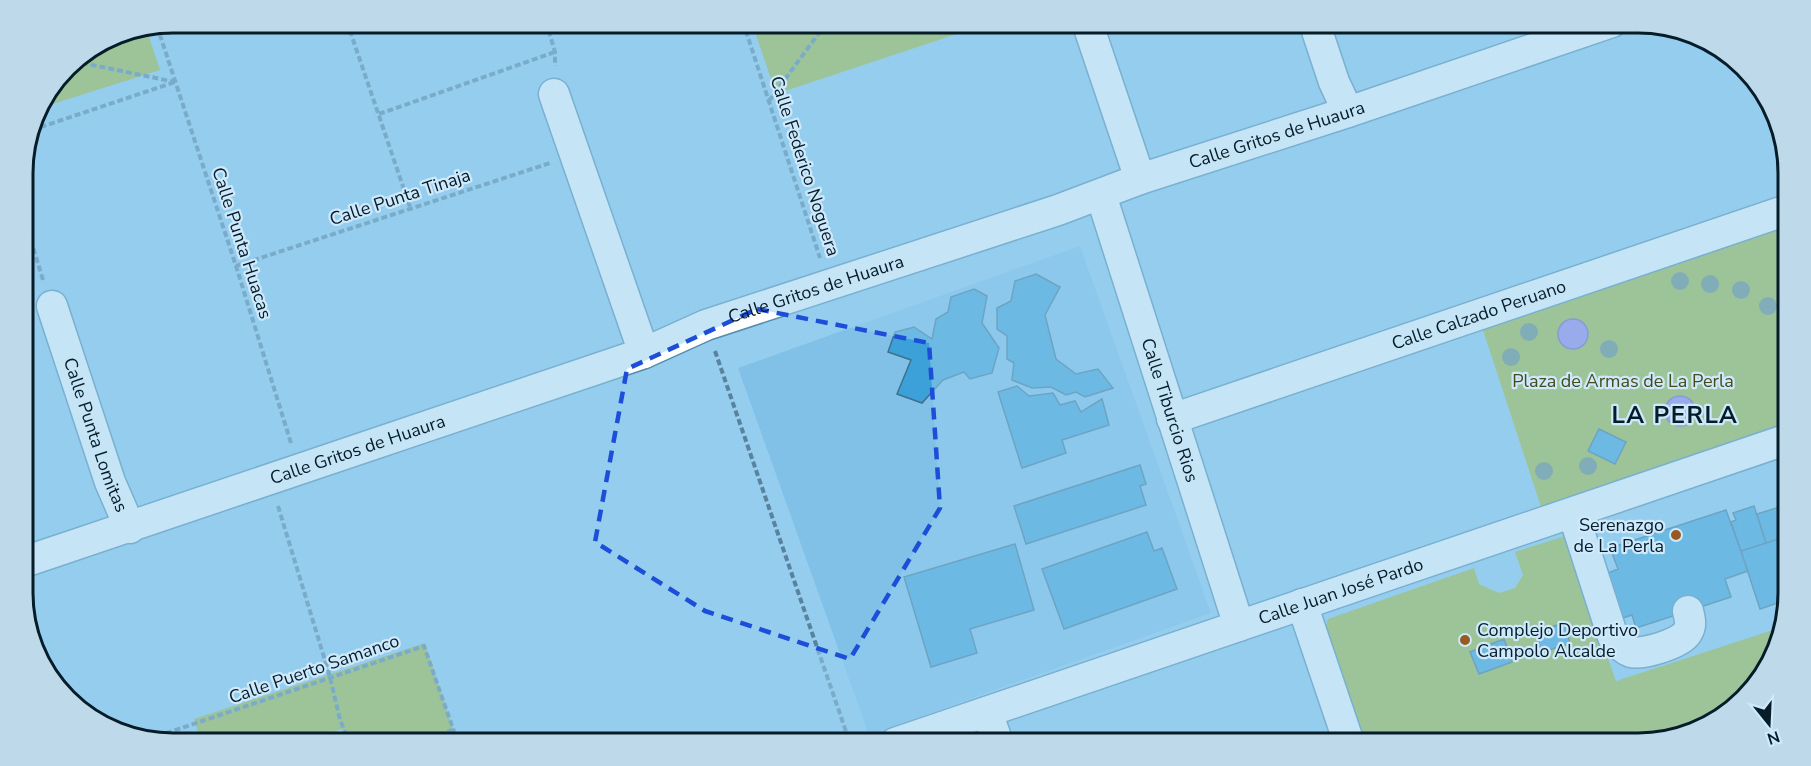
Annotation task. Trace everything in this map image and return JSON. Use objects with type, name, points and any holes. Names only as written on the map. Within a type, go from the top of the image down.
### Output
[{"type":"street","points":[[1091,33],[1140,179]]},
{"type":"street","points":[[1318,33],[1334,82],[1348,112]]},
{"type":"street","name":"Calle Gritos de Huaura","points":[[33,559],[644,353],[706,325],[1101,195],[1140,179],[1348,112],[1580,33]]},
{"type":"street","points":[[554,94],[644,353]]},
{"type":"street","name":"Calle Tiburcio Rios","points":[[1101,195],[1239,626]]},
{"type":"street","name":"Calle Calzado Peruano","points":[[1172,419],[1778,213]]},
{"type":"street","name":"Calle Punta Lomitas","points":[[52,306],[110,482],[129,528]]},
{"type":"street","name":"Calle Juan José Pardo","points":[[924,733],[1778,442]]},
{"type":"street","points":[[1573,513],[1614,637],[1620,646],[1640,654],[1679,641],[1687,634],[1690,625],[1688,611]]},
{"type":"street","points":[[1302,604],[1346,733]]},
{"type":"street","points":[[987,712],[994,733]]},
{"type":"path","points":[[351,33],[410,207]]},
{"type":"path","points":[[549,33],[555,52],[554,94]]},
{"type":"path","name":"Calle Federico Noguera","points":[[747,33],[824,271],[822,286]]},
{"type":"path","points":[[769,101],[819,33]]},
{"type":"path","name":"Calle Punta Huacas","points":[[160,34],[236,266],[299,470]]},
{"type":"path","points":[[379,114],[555,52]]},
{"type":"path","points":[[86,64],[176,82]]},
{"type":"path","points":[[40,127],[176,82]]},
{"type":"path","name":"Calle Punta Tinaja","points":[[236,266],[410,207],[574,156]]},
{"type":"path","points":[[33,246],[52,306]]},
{"type":"path","points":[[706,325],[847,733]]},
{"type":"path","points":[[270,480],[346,733]]},
{"type":"path","name":"Calle Puerto Samanco","points":[[167,733],[424,646],[454,733]]},
{"type":"path","points":[[444,733],[453,730]]},
{"type":"highlighted area","points":[[757,309],[929,343],[940,508],[850,659],[705,611],[595,542],[627,369]]},
{"type":"shaded area","points":[[1080,246],[1211,613],[875,733],[868,733],[738,368]]},
{"type":"shaded area","points":[[1573,319],[1579,320],[1587,328],[1587,340],[1579,348],[1573,349],[1567,348],[1559,340],[1558,334],[1559,328],[1567,320]]},
{"type":"shaded area","points":[[1680,396],[1691,400],[1695,411],[1691,422],[1680,426],[1669,422],[1665,411],[1669,400]]},
{"type":"green space","points":[[756,33],[960,33],[776,94]]},
{"type":"green space","points":[[148,35],[160,70],[51,105],[62,88],[81,68],[111,47],[128,40]]},
{"type":"green space","name":"Plaza de Armas de La Perla","points":[[1778,228],[1778,429],[1542,510],[1482,327]]},
{"type":"green space","name":"Complejo Deportivo Campolo Alcalde","points":[[1565,536],[1616,681],[1773,630],[1759,663],[1737,692],[1708,714],[1683,726],[1647,733],[1359,733],[1324,631],[1328,619],[1474,568],[1479,584],[1499,593],[1515,588],[1523,575],[1515,552]]},
{"type":"green space","points":[[425,643],[455,733],[343,733],[342,729],[330,733],[198,733],[194,719]]},
{"type":"building","points":[[1036,274],[1060,287],[1045,315],[1056,359],[1076,374],[1098,369],[1113,388],[1085,397],[1076,392],[1066,395],[1051,387],[1032,388],[1012,380],[1014,363],[1007,359],[1007,336],[997,329],[997,308],[1011,301],[1015,281]]},
{"type":"building","points":[[974,289],[987,296],[982,323],[999,348],[992,373],[970,379],[964,372],[943,380],[922,403],[897,394],[911,360],[888,352],[895,332],[914,327],[932,339],[936,319],[948,312],[951,297]]},
{"type":"building","points":[[1017,386],[1029,396],[1053,393],[1060,405],[1075,401],[1081,412],[1102,399],[1109,425],[1062,440],[1066,453],[1022,468],[998,392]]},
{"type":"building","points":[[1599,429],[1626,442],[1615,464],[1588,451]]},
{"type":"building","points":[[1140,465],[1146,484],[1140,486],[1146,505],[1026,544],[1014,506]]},
{"type":"building","points":[[1754,506],[1766,543],[1741,551],[1731,522],[1736,520],[1733,513]]},
{"type":"building","points":[[1778,507],[1778,539],[1766,543],[1757,514]]},
{"type":"building","points":[[1726,510],[1748,571],[1725,579],[1731,597],[1636,628],[1632,615],[1623,618],[1608,573],[1618,569],[1610,548]]},
{"type":"building","points":[[1147,532],[1154,551],[1162,548],[1177,589],[1064,629],[1042,569]]},
{"type":"building","points":[[1778,539],[1778,603],[1760,609],[1741,551]]},
{"type":"building","points":[[1015,544],[1034,610],[970,629],[977,653],[931,667],[904,577]]},
{"type":"building","points":[[1565,623],[1570,644],[1541,652],[1536,631]]},
{"type":"building","points":[[1504,639],[1512,662],[1479,674],[1470,652]]},
{"type":"place","name":"Serenazgo de La Perla","points":[[1676,535]]},
{"type":"place","name":"Complejo Deportivo Campolo Alcalde","points":[[1465,640]]},
{"type":"district","name":"LA PERLA","points":[[1675,415]]}]
